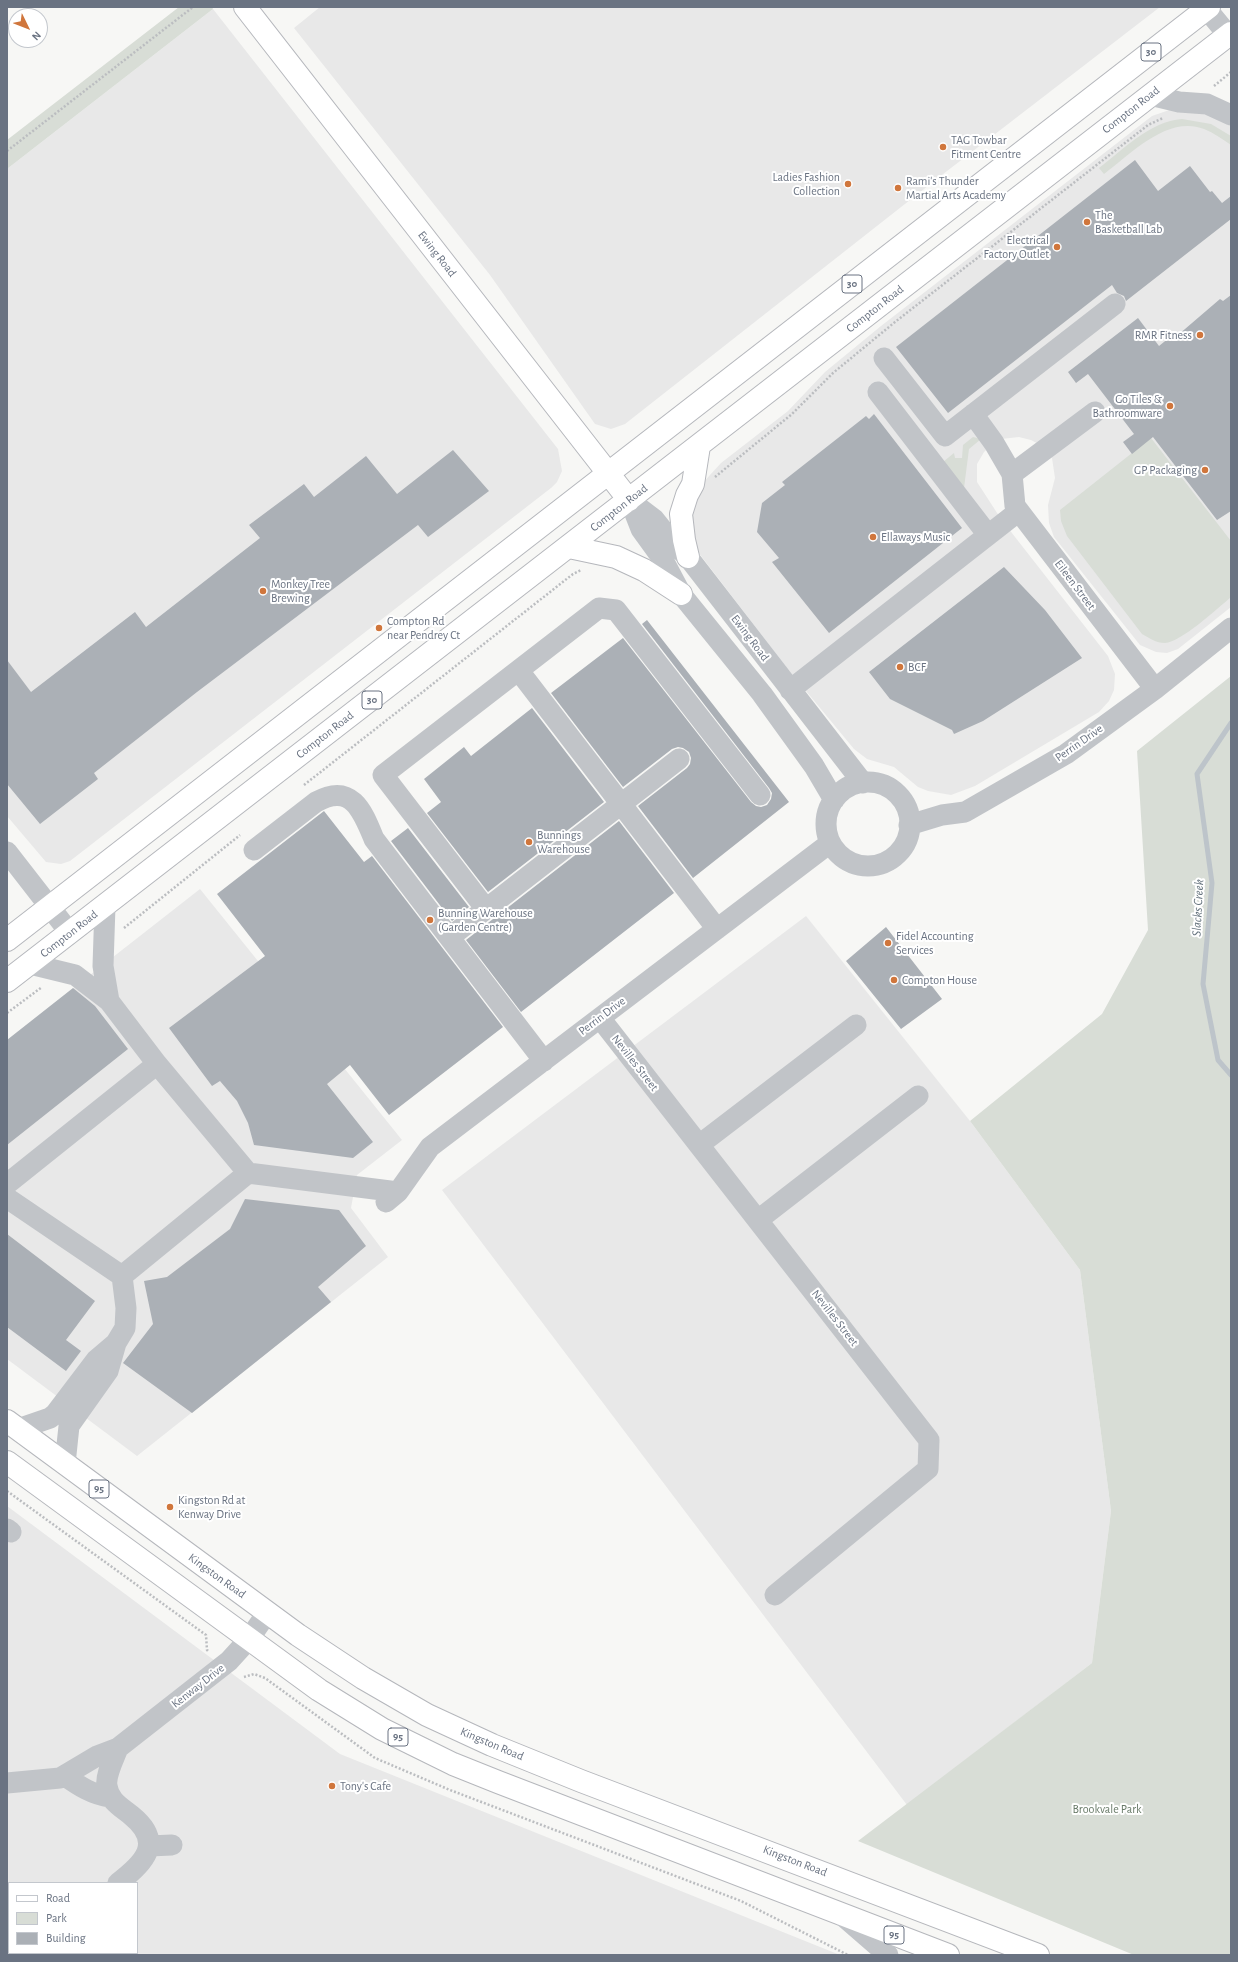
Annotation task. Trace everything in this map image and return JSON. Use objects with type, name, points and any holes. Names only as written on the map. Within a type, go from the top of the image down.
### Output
[{"type":"main road","name":"Ewing Road","points":[[245,7],[608,474],[630,500]]},
{"type":"main road","name":"30","points":[[7,940],[1207,8]]},
{"type":"main road","name":"Compton Road","points":[[7,981],[630,500],[1229,34]]},
{"type":"main road","points":[[688,557],[684,540],[681,514],[687,495],[693,484],[699,446]]},
{"type":"main road","points":[[569,547],[616,557],[644,570],[681,594]]},
{"type":"main road","name":"Kingston Road","points":[[12,1425],[267,1613],[326,1654],[399,1700],[427,1715],[492,1746],[1038,1955]]},
{"type":"main road","name":"95","points":[[7,1462],[319,1690],[375,1725],[447,1761],[498,1782],[948,1955]]},
{"type":"street","points":[[1207,8],[1229,34]]},
{"type":"street","points":[[1150,95],[1179,102],[1207,104],[1231,115]]},
{"type":"street","points":[[884,358],[944,436],[1116,304]]},
{"type":"street","points":[[878,392],[988,535]]},
{"type":"street","points":[[973,414],[994,443],[1012,474],[1095,412]]},
{"type":"street","name":"Eileen Street","points":[[1012,474],[1015,506],[1155,689]]},
{"type":"street","name":"Ewing Road","points":[[630,500],[654,519],[674,544],[688,557],[863,783]]},
{"type":"street","name":"Ewing Road","points":[[630,500],[641,530],[662,558],[681,594],[766,700],[814,766],[834,800]]},
{"type":"street","points":[[790,690],[1019,512]]},
{"type":"street","points":[[486,909],[383,776],[599,608],[616,610],[760,795]]},
{"type":"street","name":"Perrin Drive","points":[[909,825],[942,815],[965,812],[985,803],[1066,754],[1155,689],[1231,628]]},
{"type":"street","points":[[519,670],[717,929]]},
{"type":"street","points":[[450,937],[679,759]]},
{"type":"street","points":[[863,783],[878,784],[886,787],[899,796],[907,810],[909,825],[906,838],[900,850],[886,862],[870,866],[852,863],[837,853],[830,843],[827,834],[826,820],[834,800],[842,792],[852,786],[863,783]]},
{"type":"street","points":[[249,841],[326,796],[336,795],[346,798],[356,804],[364,814],[374,839],[544,1060]]},
{"type":"street","name":"Perrin Drive","points":[[248,1173],[392,1197],[430,1147],[830,843]]},
{"type":"street","points":[[7,852],[70,933]]},
{"type":"street","points":[[105,906],[103,966],[109,1001]]},
{"type":"street","points":[[30,964],[74,975],[109,1001],[157,1064],[248,1173],[122,1276]]},
{"type":"street","name":"Nevilles Street","points":[[600,1018],[930,1440],[928,1469],[775,1595]]},
{"type":"street","points":[[699,1145],[856,1025]]},
{"type":"street","points":[[7,1184],[157,1064]]},
{"type":"street","points":[[758,1220],[918,1096]]},
{"type":"street","points":[[7,1198],[122,1276]]},
{"type":"street","points":[[66,1464],[69,1426],[108,1371],[116,1343],[125,1328],[126,1319],[122,1276]]},
{"type":"street","points":[[12,1425],[50,1418],[55,1414],[96,1360],[116,1343]]},
{"type":"street","name":"Kenway Drive","points":[[7,1783],[53,1779],[65,1776],[97,1756],[118,1748],[220,1669],[249,1639],[267,1613]]},
{"type":"street","points":[[118,1748],[107,1783],[110,1796],[140,1824],[148,1839],[149,1846],[143,1860],[119,1882]]},
{"type":"street","points":[[65,1776],[76,1784],[98,1795],[110,1796]]},
{"type":"street","points":[[149,1846],[172,1845]]},
{"type":"street","points":[[841,1914],[888,1955]]},
{"type":"path","points":[[7,151],[193,7]]},
{"type":"path","points":[[1210,90],[1231,72]]},
{"type":"path","points":[[711,480],[726,466],[792,414],[833,373],[894,322],[1148,125],[1165,117]]},
{"type":"path","points":[[299,789],[573,574],[583,570]]},
{"type":"path","points":[[123,928],[249,841]]},
{"type":"path","points":[[7,1013],[43,986]]},
{"type":"path","points":[[7,1491],[206,1635],[207,1650],[213,1654]]},
{"type":"shaded area","points":[[320,7],[1160,7],[938,178],[625,424],[611,429],[595,424],[490,275],[294,28]]},
{"type":"shaded area","points":[[213,9],[558,449],[562,471],[557,482],[551,488],[70,861],[61,864],[46,862],[7,816],[7,169]]},
{"type":"shaded area","points":[[1178,107],[1203,109],[1231,122],[1231,607],[1178,649],[1167,653],[1156,652],[1140,645],[1054,537],[1049,523],[1048,505],[1055,478],[1052,458],[1042,446],[1031,440],[1019,437],[1001,439],[984,452],[977,464],[977,482],[1001,519],[1108,656],[1115,674],[1114,690],[1109,701],[1099,712],[975,786],[951,795],[928,791],[918,787],[894,767],[867,759],[854,749],[787,668],[695,548],[687,526],[699,487],[721,463],[788,411],[825,372],[881,326],[1152,116]]},
{"type":"shaded area","points":[[200,889],[402,1140],[357,1175],[351,1208],[388,1257],[137,1456],[7,1359],[7,1040]]},
{"type":"shaded area","points":[[806,916],[970,1121],[1080,1270],[1111,1511],[1092,1663],[907,1805],[442,1190]]},
{"type":"shaded area","points":[[7,1506],[340,1754],[840,1955],[7,1955]]},
{"type":"green space","points":[[179,7],[212,7],[213,9],[7,169],[7,140]]},
{"type":"green space","points":[[1182,119],[1211,124],[1231,136],[1231,145],[1215,134],[1204,129],[1190,126],[1177,127],[1150,139],[1104,174],[1099,168],[1127,145],[1148,131],[1170,121]]},
{"type":"green space","points":[[973,437],[981,439],[969,449],[964,488],[943,462],[954,453],[955,458],[962,458],[963,445]]},
{"type":"green space","points":[[1151,438],[1231,541],[1231,597],[1189,631],[1172,641],[1165,643],[1150,639],[1142,634],[1067,536],[1061,521],[1060,510]]},
{"type":"green space","name":"Brookvale Park","points":[[1231,676],[1231,1955],[1134,1955],[858,1841],[1092,1663],[1111,1511],[1080,1270],[970,1121],[1102,1014],[1148,930],[1137,751]]},
{"type":"building","points":[[1135,160],[1158,191],[1190,166],[1210,192],[1212,191],[1222,203],[1231,196],[1231,219],[1126,301],[1124,296],[1117,293],[1112,285],[948,413],[896,347]]},
{"type":"building","points":[[1231,295],[1231,511],[1217,520],[1153,437],[1132,454],[1123,442],[1134,434],[1088,374],[1076,383],[1068,372],[1138,318],[1159,346],[1175,333],[1178,335],[1220,299],[1223,301]]},
{"type":"building","points":[[874,414],[962,528],[829,633],[772,562],[779,558],[757,532],[762,503],[785,485],[782,482],[866,416],[869,419]]},
{"type":"building","points":[[453,450],[489,491],[428,537],[418,525],[197,692],[94,773],[98,779],[40,824],[7,784],[7,660],[31,692],[135,612],[146,627],[260,538],[249,525],[304,484],[314,497],[366,456],[397,494]]},
{"type":"building","points":[[1004,567],[1045,610],[1082,658],[983,721],[954,734],[952,730],[890,699],[869,672]]},
{"type":"building","points":[[647,620],[789,802],[693,878],[638,806],[687,768],[690,764],[691,758],[689,752],[678,747],[672,749],[623,787],[551,693],[623,638],[751,802],[756,806],[761,807],[767,805],[771,799],[772,793],[769,788],[642,624]]},
{"type":"building","points":[[532,708],[604,802],[488,892],[427,813],[441,802],[424,779],[464,747],[471,756]]},
{"type":"building","points":[[324,811],[364,862],[372,856],[503,1027],[389,1115],[350,1065],[327,1084],[373,1142],[353,1158],[254,1145],[248,1123],[237,1101],[220,1081],[212,1086],[169,1028],[265,956],[217,894]]},
{"type":"building","points":[[619,821],[674,893],[521,1012],[466,940]]},
{"type":"building","points":[[408,828],[469,907],[452,921],[391,841]]},
{"type":"building","name":"Compton House","points":[[886,927],[942,999],[901,1029],[846,961]]},
{"type":"building","points":[[73,988],[95,1006],[128,1049],[7,1145],[7,1040]]},
{"type":"building","points":[[245,1199],[339,1210],[366,1246],[318,1287],[331,1302],[192,1413],[123,1363],[153,1324],[144,1281],[167,1277],[230,1229]]},
{"type":"building","points":[[7,1234],[95,1301],[66,1340],[81,1351],[66,1371],[7,1327]]},
{"type":"waterway","name":"Slacks Creek","points":[[1231,723],[1197,774],[1212,883],[1203,984],[1218,1060],[1231,1075]]},
{"type":"place","name":"TAG Towbar Fitment Centre","points":[[943,147]]},
{"type":"place","name":"Ladies Fashion Collection","points":[[848,184]]},
{"type":"place","name":"Rami's Thunder Martial Arts Academy","points":[[898,188]]},
{"type":"place","name":"The Basketball Lab","points":[[1087,222]]},
{"type":"place","name":"Electrical Factory Outlet","points":[[1057,247]]},
{"type":"place","name":"RMR Fitness","points":[[1200,335]]},
{"type":"place","name":"Go Tiles & Bathroomware","points":[[1170,406]]},
{"type":"place","name":"GP Packaging","points":[[1205,470]]},
{"type":"place","name":"Ellaways Music","points":[[873,537]]},
{"type":"place","name":"Monkey Tree Brewing","points":[[263,591]]},
{"type":"place","name":"Compton Rd near Pendrey Ct","points":[[379,628]]},
{"type":"place","name":"BCF","points":[[900,667]]},
{"type":"place","name":"Bunnings Warehouse","points":[[529,842]]},
{"type":"place","name":"Bunning Warehouse (Garden Centre)","points":[[430,920]]},
{"type":"place","name":"Fidel Accounting Services","points":[[888,943]]},
{"type":"place","name":"Compton House","points":[[894,980]]},
{"type":"place","name":"Kingston Rd at Kenway Drive","points":[[170,1507]]},
{"type":"place","name":"Tony's Cafe","points":[[332,1786]]}]
